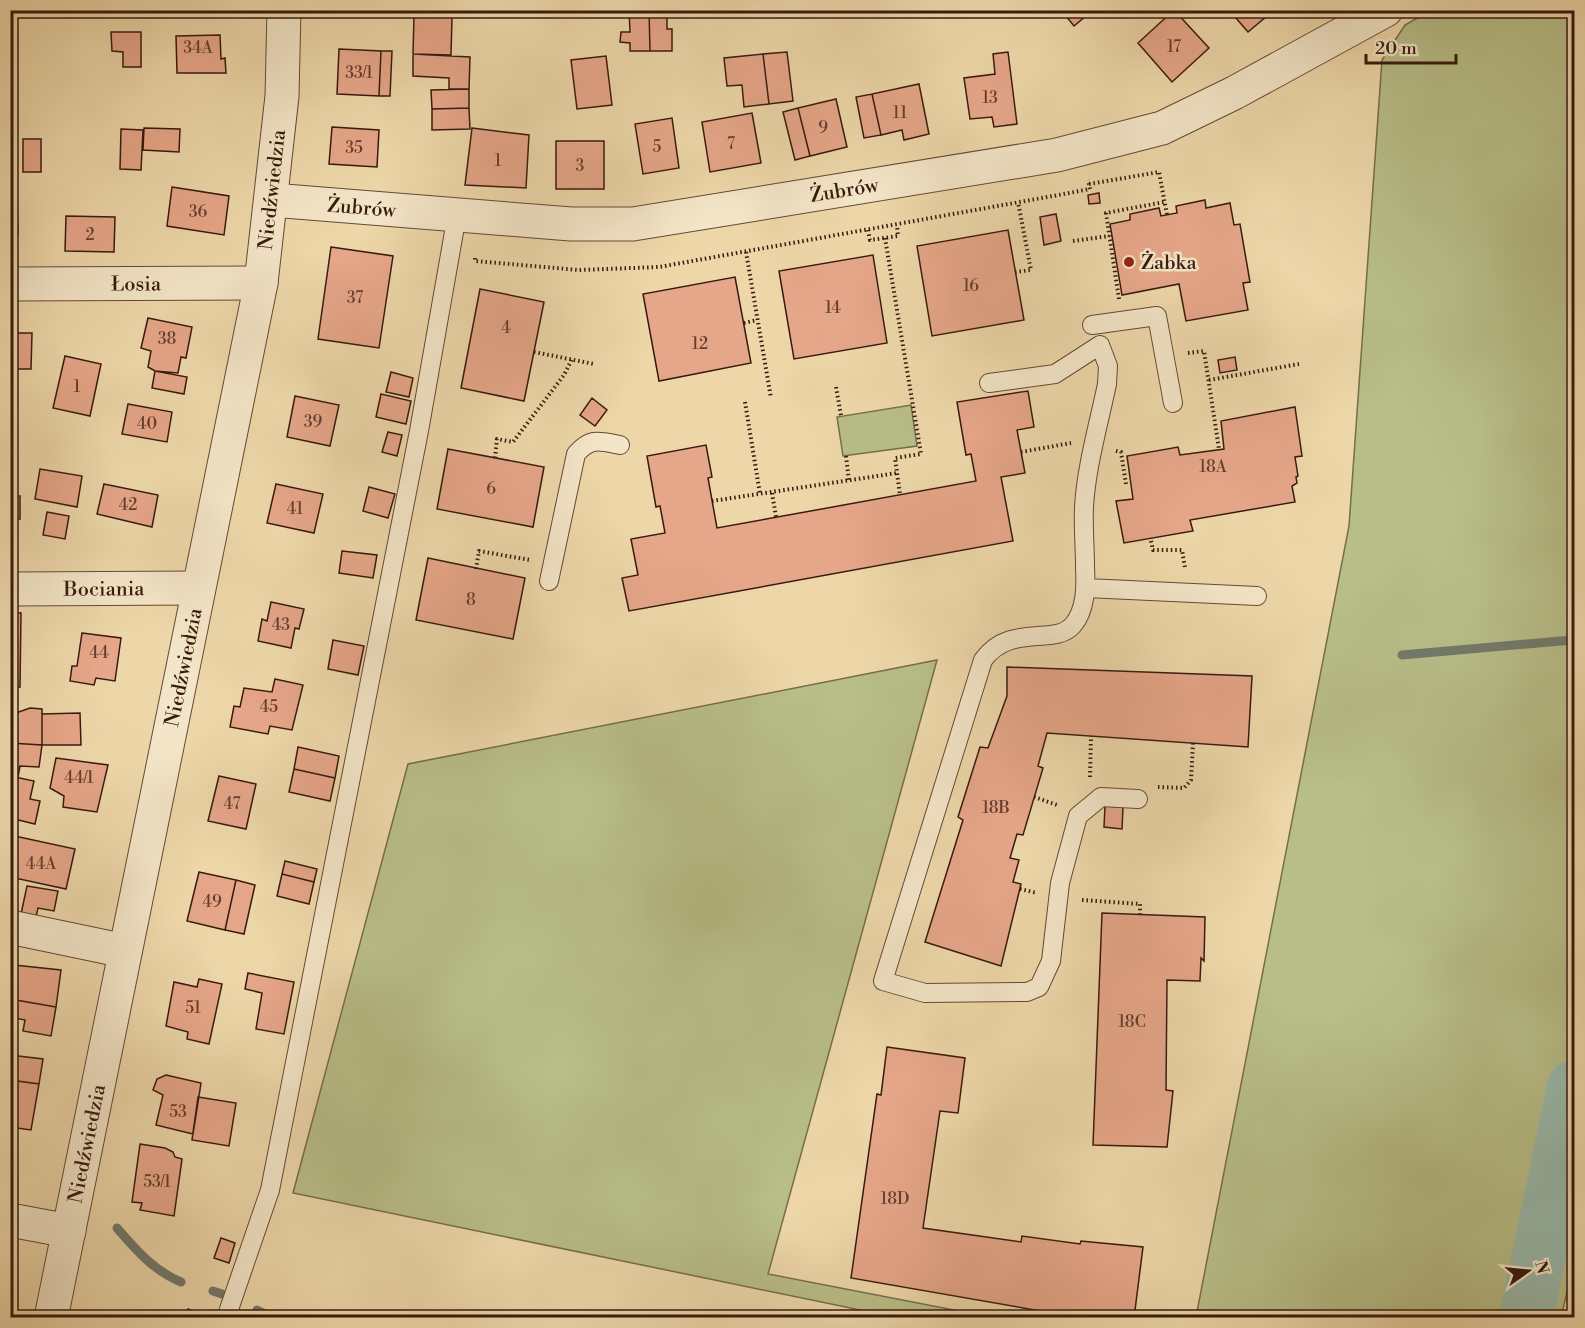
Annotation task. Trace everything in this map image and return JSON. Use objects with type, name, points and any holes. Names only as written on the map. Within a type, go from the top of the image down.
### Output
[{"type":"street","name":"Niedźwiedzia","points":[[51,1317],[261,283],[282,96],[284,10]]},
{"type":"street","name":"Żubrów","points":[[272,200],[455,225],[633,224],[1082,150],[1162,128],[1234,93],[1386,10]]},
{"type":"street","name":"Łosia","points":[[10,284],[261,283]]},
{"type":"street","name":"Bociania","points":[[10,589],[198,588]]},
{"type":"street","points":[[10,927],[125,951]]},
{"type":"street","points":[[10,1220],[69,1231]]},
{"type":"lane","points":[[226,1317],[270,1191],[419,430],[455,225]]},
{"type":"lane","points":[[1092,326],[1157,316],[1173,403]]},
{"type":"lane","points":[[989,383],[1055,374],[1100,345],[1108,366],[1107,384],[1084,506],[1086,588],[1080,614],[1072,627],[1053,634],[1013,638],[992,648],[983,660],[883,981],[924,993],[1027,992],[1039,987],[1051,961],[1060,884],[1078,816],[1101,796],[1138,799]]},
{"type":"lane","points":[[550,573],[576,454],[585,444],[597,441],[620,445]]},
{"type":"lane","points":[[1086,588],[1257,596]]},
{"type":"path","points":[[455,225],[478,237],[475,261],[579,270],[659,267],[1090,189],[1082,150]]},
{"type":"path","points":[[1089,184],[1159,172],[1167,214]]},
{"type":"path","points":[[1015,272],[1031,270],[1018,202]]},
{"type":"path","points":[[1123,321],[1106,213],[1164,202]]},
{"type":"path","points":[[868,230],[870,240],[898,236],[897,225]]},
{"type":"path","points":[[1073,241],[1109,236]]},
{"type":"path","points":[[885,237],[921,454],[895,458],[900,495]]},
{"type":"path","points":[[746,252],[771,398]]},
{"type":"path","points":[[744,323],[758,320]]},
{"type":"path","points":[[534,351],[594,364]]},
{"type":"path","points":[[495,458],[497,438],[513,442],[564,375],[572,359]]},
{"type":"path","points":[[1209,380],[1299,364]]},
{"type":"path","points":[[836,387],[841,416]]},
{"type":"path","points":[[745,402],[760,494]]},
{"type":"path","points":[[846,456],[849,481]]},
{"type":"path","points":[[712,501],[897,473]]},
{"type":"path","points":[[772,493],[776,517]]},
{"type":"path","points":[[1151,542],[1153,550],[1182,550],[1188,593]]},
{"type":"path","points":[[476,569],[479,551],[550,573]]},
{"type":"path","points":[[1089,788],[1091,736]]},
{"type":"path","points":[[1034,797],[1060,806]]},
{"type":"green space","points":[[1431,10],[1574,11],[1574,1264],[1561,1317],[1196,1317],[1349,526],[1382,60],[1405,25]]},
{"type":"green space","points":[[911,405],[917,446],[843,456],[837,417]]},
{"type":"green space","points":[[937,660],[768,1274],[990,1317],[894,1317],[293,1193],[408,764]]},
{"type":"building","points":[[365,10],[397,10],[397,16],[365,16]]},
{"type":"building","points":[[629,10],[649,10],[650,51],[630,51],[630,43],[620,42],[621,32],[630,32]]},
{"type":"building","points":[[649,10],[667,10],[667,29],[672,29],[672,51],[650,51]]},
{"type":"building","points":[[1061,10],[1093,10],[1074,26]]},
{"type":"building","points":[[1174,10],[1209,48],[1172,82],[1138,43]]},
{"type":"building","points":[[1229,10],[1274,10],[1248,32]]},
{"type":"building","points":[[414,16],[452,17],[451,55],[413,54]]},
{"type":"building","points":[[111,32],[141,32],[141,67],[123,67],[123,52],[112,51]]},
{"type":"building","points":[[220,35],[221,59],[225,58],[226,73],[177,73],[176,36]]},
{"type":"building","points":[[339,49],[381,51],[379,96],[337,94]]},
{"type":"building","points":[[381,51],[392,51],[390,96],[379,96]]},
{"type":"building","points":[[787,52],[793,101],[769,104],[763,54]]},
{"type":"building","points":[[1008,52],[1017,124],[994,127],[992,117],[970,119],[964,78],[995,74],[993,54]]},
{"type":"building","points":[[413,54],[470,57],[469,89],[449,89],[449,78],[413,76]]},
{"type":"building","points":[[763,54],[769,104],[744,107],[742,85],[727,86],[724,58]]},
{"type":"building","points":[[606,56],[612,105],[577,109],[571,60]]},
{"type":"building","points":[[919,84],[929,134],[904,140],[902,130],[881,135],[872,94]]},
{"type":"building","points":[[469,89],[469,108],[432,109],[431,90]]},
{"type":"building","points":[[872,94],[881,135],[864,138],[856,97]]},
{"type":"building","points":[[836,99],[847,147],[810,156],[798,108]]},
{"type":"building","points":[[469,108],[470,129],[432,130],[432,109]]},
{"type":"building","points":[[798,108],[810,156],[795,160],[783,112]]},
{"type":"building","points":[[752,113],[761,163],[710,172],[702,122]]},
{"type":"building","points":[[672,118],[679,168],[643,174],[635,124]]},
{"type":"building","points":[[332,127],[379,130],[377,167],[329,164]]},
{"type":"building","points":[[144,128],[180,129],[179,152],[143,150]]},
{"type":"building","points":[[472,128],[529,135],[526,188],[465,185]]},
{"type":"building","points":[[121,129],[143,130],[141,170],[120,169]]},
{"type":"building","points":[[23,139],[41,139],[41,172],[23,172]]},
{"type":"building","points":[[556,141],[604,141],[604,189],[556,189]]},
{"type":"building","points":[[172,187],[229,196],[224,235],[167,226]]},
{"type":"building","points":[[1099,193],[1100,203],[1089,204],[1088,195]]},
{"type":"building","points":[[1205,200],[1206,208],[1230,203],[1234,225],[1240,224],[1250,282],[1243,283],[1248,310],[1186,321],[1179,284],[1122,295],[1110,224],[1130,220],[1130,214],[1159,208],[1161,216],[1177,213],[1176,206]]},
{"type":"building","points":[[10,204],[17,204],[18,234],[10,235]]},
{"type":"building","points":[[1056,214],[1061,241],[1044,245],[1040,217]]},
{"type":"building","points":[[66,216],[115,217],[114,252],[65,251]]},
{"type":"building","points":[[1008,230],[1024,320],[932,336],[917,246]]},
{"type":"building","points":[[331,247],[393,256],[379,348],[318,339]]},
{"type":"building","points":[[873,255],[887,343],[794,359],[779,271]]},
{"type":"building","points":[[735,277],[751,363],[659,381],[643,294]]},
{"type":"building","points":[[480,289],[544,302],[524,401],[461,388]]},
{"type":"building","points":[[148,318],[192,327],[186,358],[181,357],[178,373],[155,371],[148,367],[151,351],[141,348]]},
{"type":"building","points":[[10,333],[32,333],[31,369],[10,369]]},
{"type":"building","points":[[65,356],[101,364],[90,416],[53,408]]},
{"type":"building","points":[[1235,357],[1237,370],[1220,373],[1218,360]]},
{"type":"building","points":[[155,371],[187,377],[184,394],[152,388]]},
{"type":"building","points":[[391,372],[413,378],[409,397],[386,392]]},
{"type":"building","points":[[1028,391],[1034,427],[1017,430],[1025,473],[1001,477],[1013,541],[629,611],[622,578],[638,575],[631,539],[665,533],[660,506],[656,507],[647,456],[706,445],[712,477],[708,478],[717,528],[976,481],[971,454],[966,455],[957,402]]},
{"type":"building","points":[[381,394],[411,401],[406,424],[376,417]]},
{"type":"building","points":[[295,396],[339,405],[330,446],[287,437]]},
{"type":"building","points":[[592,398],[607,410],[595,426],[580,415]]},
{"type":"building","points":[[128,404],[172,412],[167,442],[122,434]]},
{"type":"building","points":[[1295,407],[1302,456],[1295,457],[1298,476],[1296,477],[1297,483],[1292,486],[1295,502],[1190,520],[1193,531],[1124,543],[1116,501],[1133,499],[1127,456],[1178,447],[1180,455],[1224,449],[1221,421]]},
{"type":"building","points":[[388,432],[402,435],[397,456],[382,452]]},
{"type":"building","points":[[448,449],[544,467],[533,527],[437,509]]},
{"type":"building","points":[[40,469],[82,476],[77,507],[35,499]]},
{"type":"building","points":[[104,484],[158,495],[152,527],[97,514]]},
{"type":"building","points":[[276,484],[323,494],[314,533],[267,523]]},
{"type":"building","points":[[369,487],[395,494],[388,518],[363,511]]},
{"type":"building","points":[[10,496],[20,496],[20,519],[10,519]]},
{"type":"building","points":[[47,512],[69,516],[65,539],[43,535]]},
{"type":"building","points":[[342,551],[377,555],[373,578],[339,573]]},
{"type":"building","points":[[428,558],[525,578],[513,639],[416,620]]},
{"type":"building","points":[[271,602],[304,609],[299,629],[295,628],[291,648],[258,641],[262,619],[267,621]]},
{"type":"building","points":[[10,613],[21,613],[20,687],[10,687]]},
{"type":"building","points":[[82,633],[121,638],[115,681],[96,678],[94,685],[70,681],[72,666],[77,666]]},
{"type":"building","points":[[333,640],[364,646],[358,675],[328,669]]},
{"type":"building","points":[[1007,667],[1252,676],[1248,747],[1047,733],[1038,766],[1043,768],[1023,835],[1017,834],[1010,858],[1019,860],[1013,882],[1021,884],[1001,966],[925,942],[963,820],[958,817],[980,747],[988,748],[1007,696]]},
{"type":"building","points":[[275,679],[303,685],[292,730],[270,726],[268,734],[230,727],[234,706],[240,707],[244,688],[272,692]]},
{"type":"building","points":[[30,708],[42,709],[42,745],[10,743],[10,715]]},
{"type":"building","points":[[80,713],[81,745],[42,745],[42,714]]},
{"type":"building","points":[[10,743],[42,745],[39,767],[20,766],[18,777],[10,776]]},
{"type":"building","points":[[298,747],[339,756],[335,778],[294,769]]},
{"type":"building","points":[[56,758],[108,765],[97,812],[63,807],[64,796],[50,788]]},
{"type":"building","points":[[294,769],[335,778],[330,801],[289,792]]},
{"type":"building","points":[[10,776],[34,781],[30,799],[40,801],[35,824],[10,818]]},
{"type":"building","points":[[219,776],[256,784],[246,829],[208,821]]},
{"type":"building","points":[[1105,806],[1123,807],[1122,829],[1104,827]]},
{"type":"building","points":[[10,835],[75,849],[66,889],[10,877]]},
{"type":"building","points":[[285,861],[317,869],[314,882],[282,874]]},
{"type":"building","points":[[199,872],[236,880],[225,930],[187,921]]},
{"type":"building","points":[[282,874],[314,882],[309,904],[277,896]]},
{"type":"building","points":[[236,880],[255,885],[244,934],[225,930]]},
{"type":"building","points":[[27,886],[58,891],[54,911],[38,908],[36,917],[21,914]]},
{"type":"building","points":[[1102,913],[1205,917],[1204,961],[1201,958],[1200,981],[1167,980],[1166,1090],[1173,1091],[1167,1147],[1093,1145]]},
{"type":"building","points":[[14,965],[61,970],[56,1007],[10,999]]},
{"type":"building","points":[[248,973],[294,982],[284,1034],[256,1029],[262,993],[245,989]]},
{"type":"building","points":[[199,979],[222,984],[209,1044],[187,1039],[188,1032],[166,1026],[174,982],[197,987]]},
{"type":"building","points":[[10,999],[56,1007],[51,1036],[23,1031],[25,1020],[10,1017]]},
{"type":"building","points":[[887,1047],[965,1058],[958,1113],[940,1111],[923,1228],[1021,1242],[1022,1236],[1080,1244],[1081,1241],[1143,1247],[1134,1318],[1081,1318],[851,1278],[877,1094],[881,1095]]},
{"type":"building","points":[[10,1055],[43,1059],[39,1084],[10,1080]]},
{"type":"building","points":[[166,1075],[201,1083],[193,1134],[156,1125],[163,1095],[153,1090],[157,1079]]},
{"type":"building","points":[[10,1080],[39,1084],[31,1130],[10,1127]]},
{"type":"building","points":[[198,1097],[236,1103],[229,1146],[192,1140]]},
{"type":"building","points":[[140,1144],[165,1148],[173,1152],[175,1157],[182,1159],[174,1216],[140,1210],[142,1203],[132,1202]]},
{"type":"building","points":[[221,1238],[235,1243],[229,1263],[214,1258]]},
{"type":"building","points":[[188,1309],[211,1318],[185,1318]]},
{"type":"waterway","points":[[1402,655],[1572,640]]},
{"type":"waterway","points":[[1526,1318],[1574,1087]]},
{"type":"waterway","points":[[117,1228],[154,1266],[181,1282]]},
{"type":"waterway","points":[[213,1291],[222,1294]]},
{"type":"waterway","points":[[257,1310],[265,1314],[296,1318]]},
{"type":"place","name":"Żabka","points":[[1129,262]]}]
